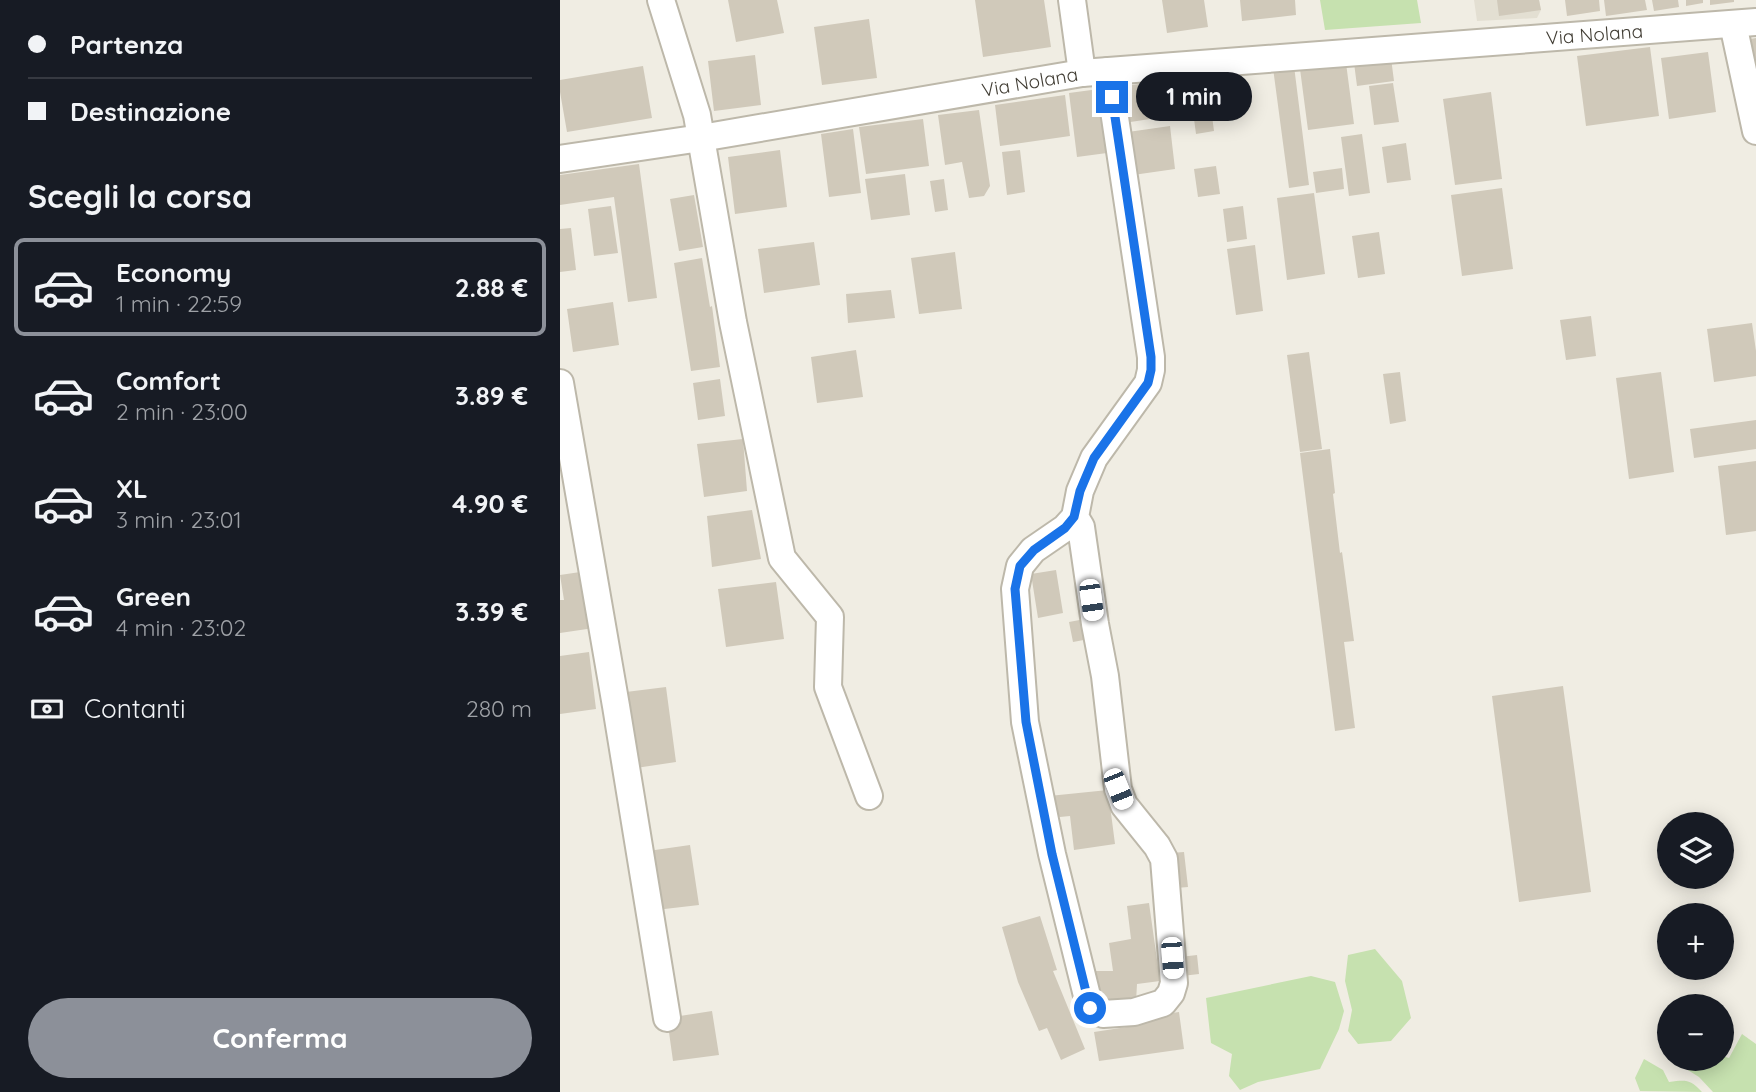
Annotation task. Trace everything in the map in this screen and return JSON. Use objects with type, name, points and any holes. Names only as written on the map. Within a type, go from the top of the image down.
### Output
[{"type":"street","points":[[661,0],[697,115],[733,322],[782,558],[830,617],[828,687],[869,796]]},
{"type":"street","points":[[1072,0],[1082,72]]},
{"type":"street","points":[[1743,17],[1756,131]]},
{"type":"street","name":"Via Nolana","points":[[560,159],[701,138],[1082,72],[1743,17]]},
{"type":"street","points":[[1074,517],[1082,527],[1105,676],[1118,789],[1124,805],[1157,846],[1164,859],[1174,983],[1171,993],[1163,1003],[1133,1012],[1103,1014],[1090,1008],[1052,854],[1026,722],[1015,589],[1020,566],[1034,550],[1065,528],[1074,517],[1080,491],[1094,458],[1148,383],[1151,370],[1108,71]]},
{"type":"street","points":[[560,383],[667,1018]]},
{"type":"shaded area","points":[[1474,0],[1539,0],[1541,10],[1537,18],[1477,21]]},
{"type":"green space","points":[[1320,0],[1417,0],[1421,23],[1325,30]]},
{"type":"green space","points":[[1375,949],[1402,981],[1411,1018],[1391,1041],[1358,1044],[1348,1031],[1352,1010],[1345,981],[1348,955]]},
{"type":"green space","points":[[1311,976],[1335,982],[1344,1011],[1339,1029],[1320,1069],[1258,1082],[1240,1090],[1229,1076],[1232,1054],[1211,1043],[1206,998]]},
{"type":"green space","points":[[1742,1034],[1756,1044],[1756,1092],[1713,1092],[1689,1071],[1734,1071],[1734,1049]]},
{"type":"green space","points":[[1644,1059],[1657,1067],[1657,1071],[1664,1071],[1669,1082],[1687,1081],[1702,1092],[1640,1091],[1635,1078]]},
{"type":"building","points":[[728,0],[777,0],[784,33],[736,42]]},
{"type":"building","points":[[975,0],[1044,0],[1051,47],[983,57]]},
{"type":"building","points":[[1162,0],[1204,0],[1208,27],[1167,33]]},
{"type":"building","points":[[1240,0],[1295,0],[1296,15],[1242,21]]},
{"type":"building","points":[[1497,0],[1539,0],[1541,10],[1499,16]]},
{"type":"building","points":[[1565,0],[1599,0],[1600,11],[1567,16]]},
{"type":"building","points":[[1604,0],[1645,0],[1647,10],[1606,16]]},
{"type":"building","points":[[1652,0],[1678,0],[1679,7],[1654,11]]},
{"type":"building","points":[[1686,0],[1703,0],[1703,3],[1686,6]]},
{"type":"building","points":[[1710,0],[1734,0],[1734,2],[1710,5]]},
{"type":"building","points":[[869,19],[877,78],[822,85],[814,27]]},
{"type":"building","points":[[1756,38],[1756,72],[1754,72],[1750,39]]},
{"type":"building","points":[[1650,47],[1659,116],[1586,126],[1577,56]]},
{"type":"building","points":[[1708,52],[1716,112],[1669,119],[1661,58]]},
{"type":"building","points":[[755,55],[761,105],[714,111],[708,61]]},
{"type":"building","points":[[1391,58],[1394,81],[1357,86],[1354,63]]},
{"type":"building","points":[[1346,63],[1354,124],[1308,130],[1300,69]]},
{"type":"building","points":[[643,66],[652,118],[567,132],[560,80]]},
{"type":"building","points":[[1294,66],[1309,185],[1289,188],[1273,68]]},
{"type":"building","points":[[1207,78],[1214,131],[1196,134],[1189,81]]},
{"type":"building","points":[[1159,81],[1163,117],[1124,123],[1119,87]]},
{"type":"building","points":[[1393,83],[1399,122],[1374,125],[1369,86]]},
{"type":"building","points":[[1099,89],[1107,153],[1077,157],[1069,93]]},
{"type":"building","points":[[1491,92],[1502,179],[1455,185],[1443,99]]},
{"type":"building","points":[[1065,95],[1070,136],[1000,146],[995,105]]},
{"type":"building","points":[[979,110],[990,186],[984,196],[969,198],[962,162],[945,165],[938,115]]},
{"type":"building","points":[[923,119],[929,166],[866,174],[859,127]]},
{"type":"building","points":[[1170,126],[1175,169],[1133,175],[1128,132]]},
{"type":"building","points":[[853,129],[861,193],[829,197],[821,134]]},
{"type":"building","points":[[1362,134],[1370,193],[1349,196],[1341,137]]},
{"type":"building","points":[[1406,143],[1411,180],[1387,183],[1382,147]]},
{"type":"building","points":[[780,150],[787,207],[735,214],[728,157]]},
{"type":"building","points":[[1020,150],[1025,192],[1007,195],[1002,152]]},
{"type":"building","points":[[639,164],[657,298],[628,302],[614,197],[560,205],[560,175]]},
{"type":"building","points":[[1216,166],[1220,194],[1198,197],[1194,169]]},
{"type":"building","points":[[1342,168],[1344,189],[1316,193],[1313,172]]},
{"type":"building","points":[[905,174],[910,215],[871,220],[865,179]]},
{"type":"building","points":[[944,179],[948,210],[935,212],[930,181]]},
{"type":"building","points":[[1502,188],[1513,269],[1462,276],[1451,195]]},
{"type":"building","points":[[1314,193],[1325,274],[1287,280],[1277,198]]},
{"type":"building","points":[[694,195],[703,247],[679,251],[670,199]]},
{"type":"building","points":[[611,206],[618,253],[594,256],[588,209]]},
{"type":"building","points":[[1243,206],[1247,239],[1227,242],[1223,209]]},
{"type":"building","points":[[571,228],[576,270],[560,272],[560,229]]},
{"type":"building","points":[[1379,232],[1385,274],[1358,278],[1352,236]]},
{"type":"building","points":[[814,242],[820,285],[764,293],[758,249]]},
{"type":"building","points":[[1255,245],[1263,311],[1236,315],[1227,249]]},
{"type":"building","points":[[955,252],[962,309],[919,314],[911,258]]},
{"type":"building","points":[[702,258],[720,367],[691,371],[674,263]]},
{"type":"building","points":[[891,290],[895,318],[848,323],[846,294]]},
{"type":"building","points":[[613,302],[619,345],[573,352],[567,309]]},
{"type":"building","points":[[1591,316],[1596,356],[1566,360],[1560,320]]},
{"type":"building","points":[[1752,323],[1756,376],[1714,382],[1707,329]]},
{"type":"building","points":[[856,350],[863,397],[817,403],[811,357]]},
{"type":"building","points":[[1309,352],[1322,449],[1300,452],[1287,355]]},
{"type":"building","points":[[1400,372],[1406,421],[1390,424],[1383,374]]},
{"type":"building","points":[[1661,372],[1674,472],[1629,479],[1616,378]]},
{"type":"building","points":[[720,379],[725,416],[698,420],[693,383]]},
{"type":"building","points":[[1756,420],[1756,449],[1694,458],[1690,429]]},
{"type":"building","points":[[743,439],[747,491],[704,497],[697,444]]},
{"type":"building","points":[[1330,449],[1340,553],[1342,552],[1354,641],[1344,642],[1355,728],[1335,731],[1300,453]]},
{"type":"building","points":[[1756,461],[1756,531],[1726,535],[1718,466]]},
{"type":"building","points":[[752,510],[761,559],[712,567],[707,516]]},
{"type":"building","points":[[1056,570],[1063,613],[1038,618],[1031,574]]},
{"type":"building","points":[[587,571],[594,628],[560,633],[560,600],[564,600],[560,575]]},
{"type":"building","points":[[776,582],[784,639],[726,647],[718,589]]},
{"type":"building","points":[[1085,619],[1089,639],[1073,642],[1069,622]]},
{"type":"building","points":[[589,652],[596,709],[560,714],[560,656]]},
{"type":"building","points":[[1563,686],[1591,892],[1519,902],[1492,696]]},
{"type":"building","points":[[666,687],[676,762],[636,768],[626,692]]},
{"type":"building","points":[[1108,790],[1115,844],[1074,850],[1070,816],[1060,817],[1053,813],[1049,796]]},
{"type":"building","points":[[690,845],[699,905],[656,910],[648,851]]},
{"type":"building","points":[[1184,852],[1188,887],[1176,888],[1171,853]]},
{"type":"building","points":[[1149,903],[1160,981],[1137,984],[1136,1002],[1095,1002],[1087,971],[1113,971],[1109,943],[1131,939],[1127,906]]},
{"type":"building","points":[[1040,916],[1057,970],[1053,971],[1085,1049],[1061,1060],[1047,1028],[1039,1031],[1018,982],[1002,927]]},
{"type":"building","points":[[1197,955],[1199,974],[1182,976],[1180,957]]},
{"type":"building","points":[[712,1011],[719,1055],[673,1061],[667,1018]]},
{"type":"building","points":[[1179,1012],[1184,1049],[1099,1061],[1094,1032],[1140,1025],[1138,1018]]},
{"type":"route","points":[[1090,1008],[1052,854],[1026,722],[1015,589],[1020,566],[1034,550],[1065,528],[1074,517],[1080,491],[1094,458],[1148,383],[1151,370],[1112,97]]}]
